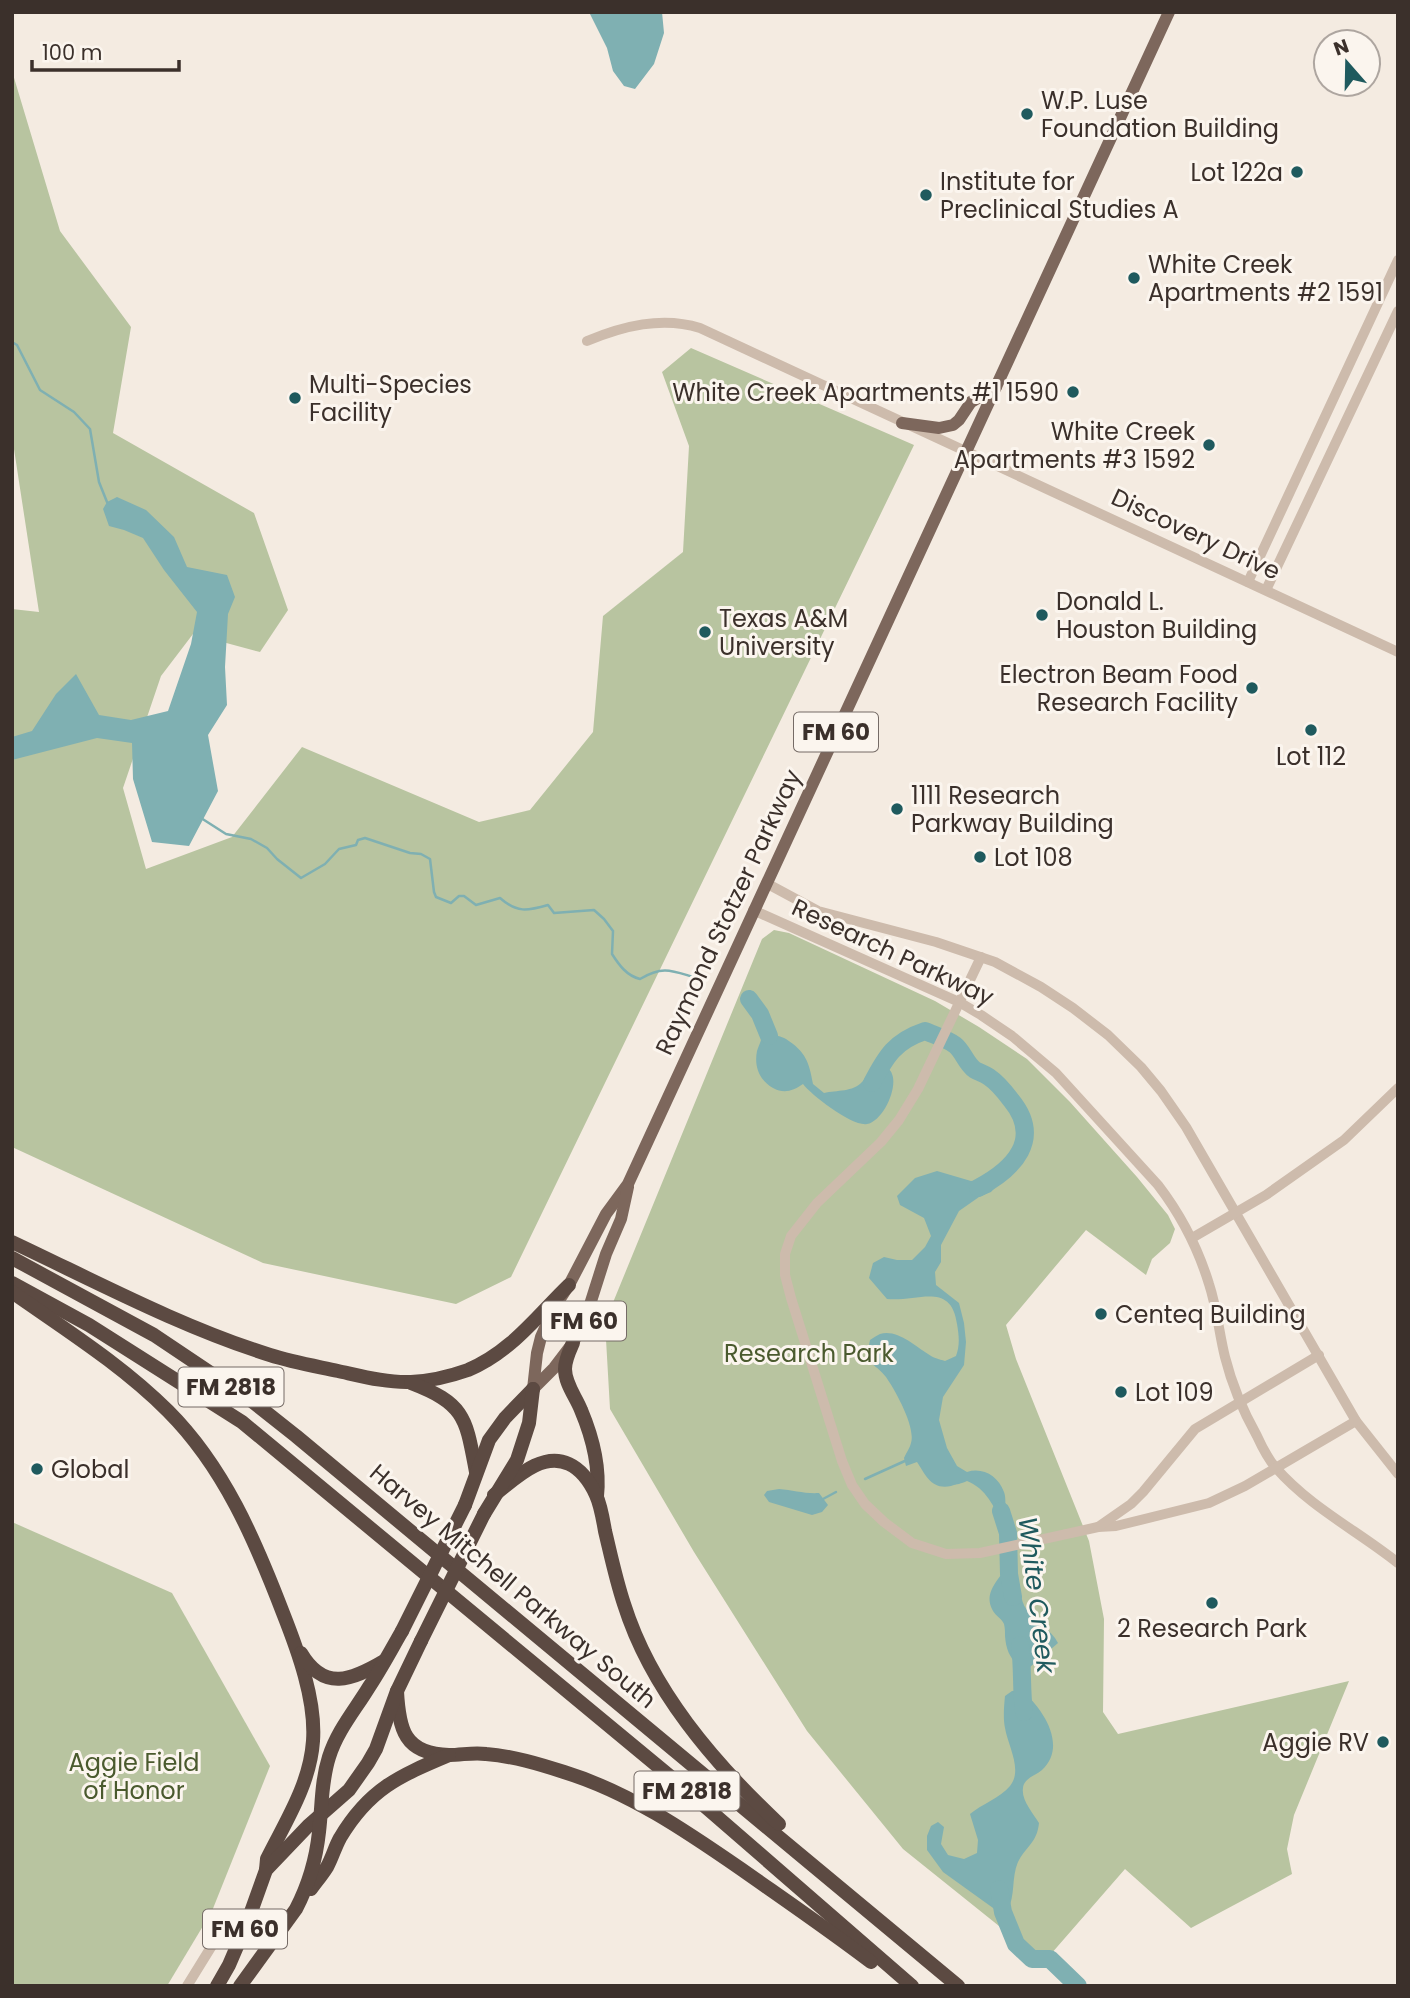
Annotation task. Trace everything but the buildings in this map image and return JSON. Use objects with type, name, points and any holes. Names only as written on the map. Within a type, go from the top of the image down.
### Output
[{"type":"highway","points":[[12,1242],[231,1342],[273,1356],[361,1377],[410,1382],[467,1370],[494,1356],[526,1331],[569,1285]]},
{"type":"highway","name":"Harvey Mitchell Parkway South","points":[[12,1258],[154,1335],[248,1398],[958,1986]]},
{"type":"highway","name":"Harvey Mitchell Parkway South","points":[[12,1283],[89,1325],[242,1422],[657,1766],[912,1986]]},
{"type":"highway","points":[[12,1292],[125,1372],[169,1412],[212,1465],[249,1530],[295,1643],[314,1721],[306,1779],[267,1859],[266,1870]]},
{"type":"highway","points":[[573,1343],[565,1370],[586,1421],[592,1445],[597,1470],[597,1497],[617,1584],[627,1616],[646,1656],[680,1712],[718,1763],[873,1914]]},
{"type":"highway","points":[[410,1382],[448,1401],[461,1416],[469,1434],[476,1474]]},
{"type":"highway","name":"Raymond Stotzer Parkway","points":[[240,1986],[296,1909],[309,1881],[316,1856],[323,1783],[329,1755],[337,1737],[402,1631],[465,1505],[489,1440],[518,1402],[533,1390]]},
{"type":"highway","name":"Raymond Stotzer Parkway","points":[[217,1986],[247,1923],[266,1870],[321,1814],[349,1790],[376,1749],[397,1690],[484,1514],[517,1460],[529,1423],[533,1390]]},
{"type":"highway","points":[[494,1495],[533,1466],[560,1461],[579,1470],[587,1478],[597,1497]]},
{"type":"highway","points":[[295,1643],[311,1668],[318,1674],[335,1679],[356,1677],[386,1659]]},
{"type":"highway","points":[[397,1690],[398,1716],[405,1735],[422,1750],[451,1755],[485,1754],[537,1763],[603,1787],[685,1831],[906,1986]]},
{"type":"highway","points":[[296,1909],[326,1869],[339,1841],[373,1796],[398,1778],[451,1755]]},
{"type":"main road","name":"Raymond Stotzer Parkway","points":[[533,1390],[537,1353],[554,1308],[606,1214],[628,1184],[1169,12]]},
{"type":"main road","points":[[902,423],[939,428],[953,425],[971,402],[996,387]]},
{"type":"main road","name":"Raymond Stotzer Parkway","points":[[533,1390],[573,1343],[586,1317],[621,1219],[628,1184]]},
{"type":"street","points":[[1248,582],[1398,260]]},
{"type":"street","points":[[1266,590],[1398,311]]},
{"type":"street","name":"Discovery Drive","points":[[587,341],[615,330],[649,323],[669,322],[700,328],[1398,652]]},
{"type":"street","points":[[1291,489],[1310,497]]},
{"type":"street","name":"Research Parkway","points":[[766,883],[818,911],[936,942],[995,961],[1041,987],[1108,1035],[1161,1091],[1186,1127],[1356,1421],[1398,1474]]},
{"type":"street","name":"Research Parkway","points":[[753,910],[959,1002],[1012,1036],[1056,1073],[1158,1185],[1192,1238],[1210,1286],[1225,1358],[1239,1401],[1264,1451],[1276,1468],[1309,1498],[1398,1563]]},
{"type":"street","points":[[981,957],[918,1089],[899,1120],[881,1142],[817,1203],[791,1236],[785,1254],[785,1275],[842,1461],[852,1485],[865,1504],[912,1543],[946,1554],[981,1553],[1098,1527],[1116,1526],[1209,1503],[1245,1486],[1356,1421]]},
{"type":"street","points":[[1192,1238],[1266,1195],[1344,1140],[1398,1088]]},
{"type":"street","points":[[1098,1527],[1131,1504],[1143,1492],[1195,1429],[1318,1355]]},
{"type":"street","points":[[187,1986],[221,1931]]},
{"type":"green space","points":[[12,71],[60,231],[131,327],[113,433],[254,513],[288,610],[260,652],[193,634],[161,676],[123,788],[146,869],[232,837],[302,747],[479,822],[530,810],[593,732],[603,616],[683,552],[689,446],[662,372],[691,348],[914,445],[511,1277],[456,1304],[263,1263],[12,1147],[12,609],[39,612],[12,436]]},
{"type":"green space","name":"Research Park","points":[[774,930],[789,933],[935,1001],[1027,1059],[1070,1102],[1137,1177],[1168,1215],[1175,1229],[1170,1243],[1152,1259],[1146,1275],[1086,1230],[1006,1325],[1016,1359],[1089,1541],[1104,1619],[1103,1712],[1118,1734],[1349,1681],[1294,1815],[1287,1849],[1292,1874],[1191,1928],[1125,1869],[1044,1962],[903,1849],[807,1731],[694,1552],[610,1409],[605,1322],[762,939]]},
{"type":"green space","name":"Aggie Field of Honor","points":[[12,1522],[172,1593],[270,1766],[212,1911],[167,1986],[12,1986]]},
{"type":"water","points":[[589,12],[662,12],[664,33],[654,64],[635,89],[624,86],[613,71],[607,48]]},
{"type":"water","points":[[117,497],[146,510],[174,537],[187,567],[227,575],[235,597],[228,614],[225,667],[227,705],[208,735],[218,791],[189,846],[152,842],[133,779],[132,743],[97,738],[12,760],[12,737],[32,731],[56,694],[76,674],[99,715],[131,720],[168,711],[191,644],[197,612],[143,538],[109,526],[103,509],[107,502]]},
{"type":"water","points":[[760,1014],[773,1033],[786,1039],[802,1053],[813,1084],[824,1093],[854,1088],[877,1064],[885,1065],[891,1071],[893,1087],[884,1111],[873,1122],[861,1124],[833,1109],[803,1084],[785,1091],[768,1085],[761,1077],[756,1062],[761,1037],[756,1019]]},
{"type":"water","points":[[937,1171],[971,1181],[999,1177],[999,1183],[991,1192],[959,1211],[941,1245],[941,1262],[935,1272],[936,1285],[959,1303],[966,1342],[964,1365],[943,1397],[939,1420],[947,1448],[957,1466],[967,1472],[989,1474],[1001,1486],[1014,1532],[1005,1534],[991,1503],[974,1485],[967,1481],[951,1486],[939,1486],[930,1481],[917,1462],[906,1466],[904,1458],[912,1436],[908,1419],[890,1383],[868,1355],[870,1340],[886,1333],[906,1339],[930,1355],[945,1361],[956,1356],[959,1344],[958,1328],[954,1311],[948,1302],[931,1296],[887,1299],[869,1278],[873,1263],[884,1257],[912,1260],[925,1247],[931,1236],[924,1218],[900,1205],[897,1196],[915,1178]]},
{"type":"water","points":[[779,1489],[819,1493],[828,1505],[822,1512],[812,1515],[769,1502],[764,1495],[767,1491]]},
{"type":"water","points":[[1014,1573],[1019,1582],[1024,1606],[1058,1643],[1030,1667],[1018,1666],[1010,1656],[1004,1624],[993,1611],[990,1601],[992,1588],[1001,1575]]},
{"type":"water","points":[[1021,1690],[1037,1707],[1050,1728],[1053,1750],[1042,1770],[1024,1785],[1024,1797],[1039,1823],[1038,1830],[1018,1862],[1007,1912],[1000,1913],[943,1872],[927,1850],[927,1836],[931,1826],[938,1822],[944,1827],[941,1844],[948,1855],[964,1859],[977,1853],[978,1840],[970,1814],[1001,1794],[1014,1780],[1015,1765],[1005,1728],[1004,1704],[1005,1696],[1012,1691]]},
{"type":"waterway","name":"White Creek","points":[[12,342],[17,345],[40,390],[74,412],[90,429],[99,482],[107,502]]},
{"type":"waterway","name":"White Creek","points":[[201,818],[226,834],[251,839],[267,848],[301,878],[325,864],[339,849],[356,845],[358,840],[365,838],[421,854],[430,859],[436,897],[451,903],[459,896],[464,896],[476,905],[500,898],[523,909],[548,905],[554,913],[594,910],[613,931],[612,954],[627,973],[640,979],[656,972],[670,971],[700,979]]},
{"type":"waterway","name":"White Creek","points":[[749,999],[760,1014],[769,1036]]},
{"type":"waterway","name":"White Creek","points":[[872,1083],[892,1051],[906,1040],[925,1031],[955,1045],[975,1070],[998,1085],[1020,1114],[1024,1140],[1013,1162],[978,1188]]},
{"type":"waterway","points":[[865,1479],[907,1460]]},
{"type":"waterway","points":[[823,1499],[836,1492]]},
{"type":"waterway","name":"White Creek","points":[[1001,1511],[1008,1533],[1009,1574],[1013,1597]]},
{"type":"waterway","name":"White Creek","points":[[1020,1645],[1024,1712]]},
{"type":"waterway","name":"White Creek","points":[[999,1889],[1003,1912],[1016,1944],[1032,1959],[1050,1959],[1078,1986]]},
{"type":"place","name":"W.P. Luse Foundation Building","points":[[1027,114]]},
{"type":"place","name":"Lot 122a","points":[[1297,172]]},
{"type":"place","name":"Institute for Preclinical Studies A","points":[[926,195]]},
{"type":"place","name":"White Creek Apartments #2 1591","points":[[1134,278]]},
{"type":"place","name":"White Creek Apartments #1 1590","points":[[1073,392]]},
{"type":"place","name":"Multi-Species Facility","points":[[295,398]]},
{"type":"place","name":"White Creek Apartments #3 1592","points":[[1209,445]]},
{"type":"place","name":"Donald L. Houston Building","points":[[1042,615]]},
{"type":"place","name":"Texas A&M University","points":[[705,632]]},
{"type":"place","name":"Electron Beam Food Research Facility","points":[[1252,688]]},
{"type":"place","name":"Lot 112","points":[[1311,730]]},
{"type":"place","name":"1111 Research Parkway Building","points":[[897,809]]},
{"type":"place","name":"Lot 108","points":[[980,857]]},
{"type":"place","name":"Centeq Building","points":[[1101,1314]]},
{"type":"place","name":"Lot 109","points":[[1121,1392]]},
{"type":"place","name":"Global","points":[[37,1469]]},
{"type":"place","name":"2 Research Park","points":[[1212,1603]]},
{"type":"place","name":"Aggie RV","points":[[1383,1742]]}]
